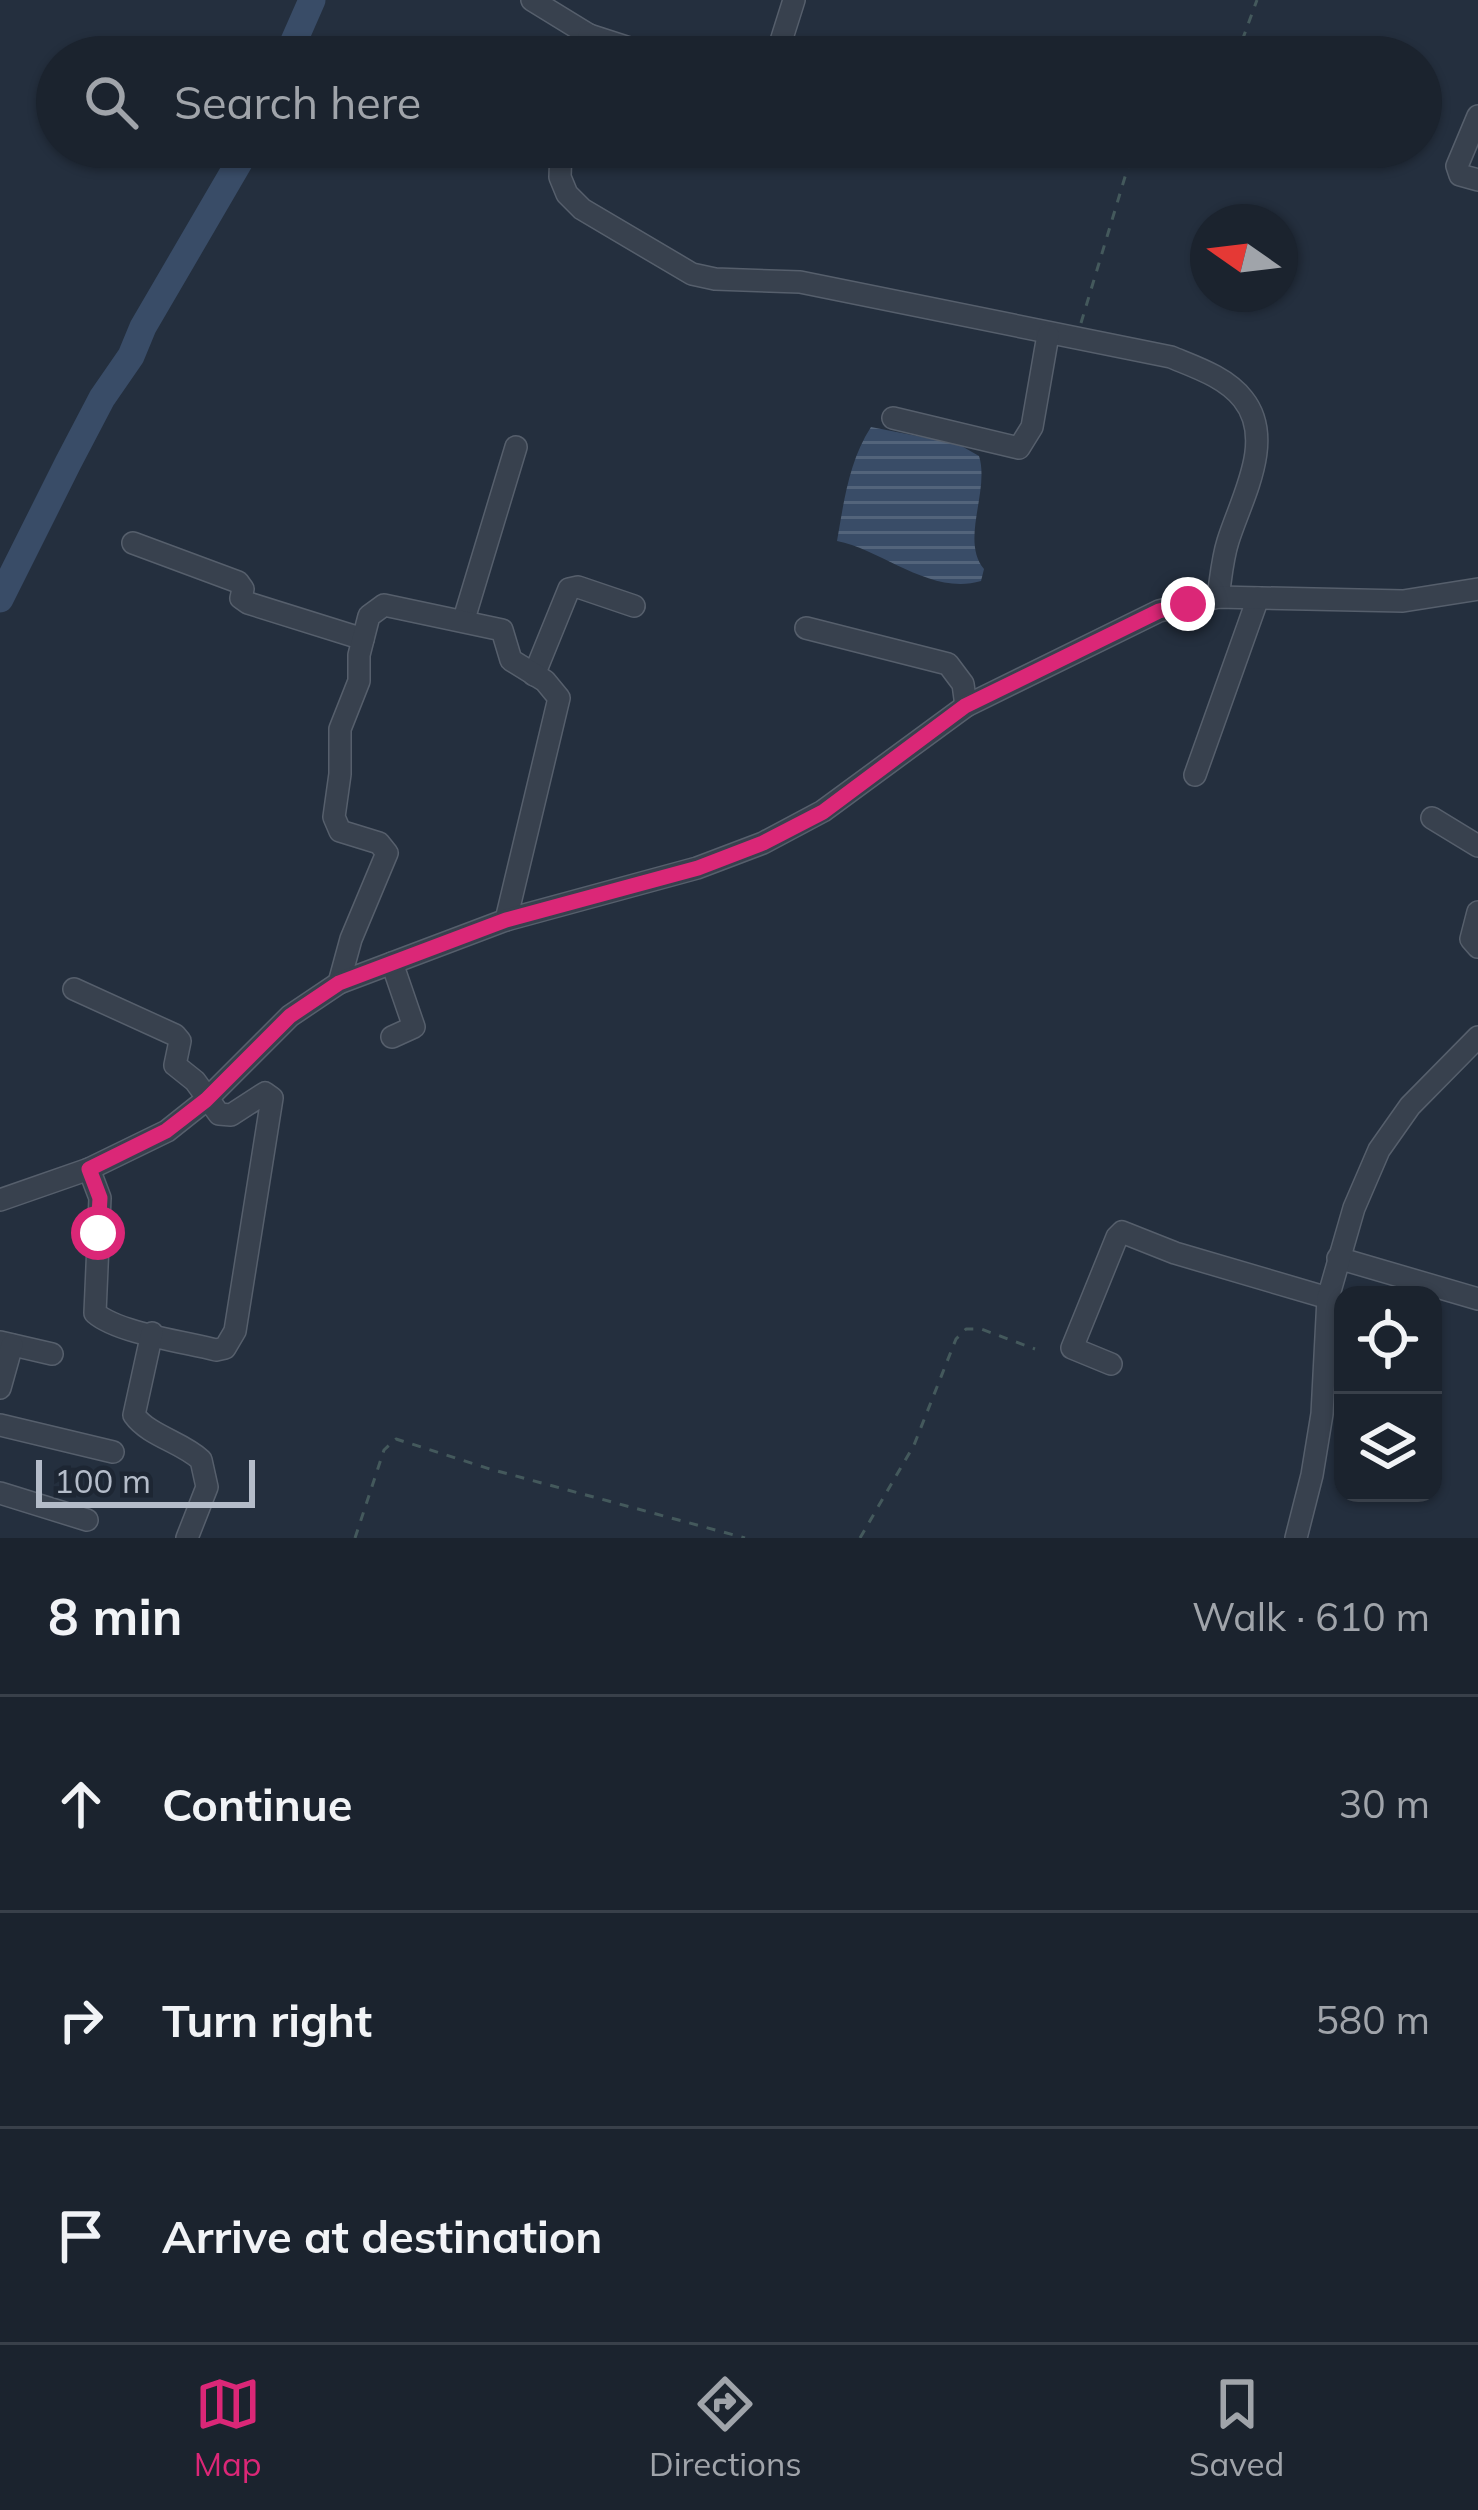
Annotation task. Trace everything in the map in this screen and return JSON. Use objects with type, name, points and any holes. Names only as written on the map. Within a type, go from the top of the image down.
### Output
[{"type":"street","points":[[532,0],[592,36]]},
{"type":"street","points":[[783,36],[794,0]]},
{"type":"street","points":[[1478,116],[1457,171],[1478,180]]},
{"type":"street","points":[[560,168],[567,194],[582,209],[692,274],[800,282],[1171,357],[1222,380],[1244,399],[1255,423],[1256,451],[1223,560],[1218,596]]},
{"type":"street","points":[[893,418],[1019,448],[1032,427],[1048,335]]},
{"type":"street","points":[[464,619],[516,447]]},
{"type":"street","points":[[133,543],[238,582],[241,598],[248,603],[363,639]]},
{"type":"street","points":[[534,675],[569,589],[578,587],[634,606]]},
{"type":"street","points":[[0,1199],[89,1169],[166,1131],[206,1100],[290,1016],[339,983],[506,920],[698,868],[763,843],[823,812],[965,706],[1159,611],[1218,596],[1403,602],[1478,590]]},
{"type":"street","points":[[1195,775],[1258,598]]},
{"type":"street","points":[[339,983],[351,939],[387,854],[379,843],[340,831],[334,817],[340,729],[359,681],[369,616],[384,605],[502,629],[511,660],[555,690],[558,711],[506,920]]},
{"type":"street","points":[[806,628],[948,664],[963,684],[965,706]]},
{"type":"street","points":[[1432,818],[1478,847]]},
{"type":"street","points":[[1478,912],[1471,939],[1478,947]]},
{"type":"street","points":[[392,963],[414,1027],[392,1037]]},
{"type":"street","points":[[74,989],[176,1035],[180,1041],[176,1065],[226,1116],[261,1094],[270,1094],[273,1102],[246,1242],[235,1331],[225,1348],[216,1350],[152,1333],[95,1313],[100,1198],[89,1169]]},
{"type":"street","points":[[1296,1538],[1322,1414],[1328,1298],[1354,1208],[1379,1150],[1410,1106],[1478,1036]]},
{"type":"street","points":[[1111,1364],[1072,1348],[1123,1232],[1175,1253],[1328,1298]]},
{"type":"street","points":[[1338,1258],[1478,1299]]},
{"type":"street","points":[[152,1333],[134,1415],[201,1460],[207,1486],[188,1538]]},
{"type":"street","points":[[0,1388],[6,1343],[52,1354]]},
{"type":"street","points":[[0,1424],[113,1452]]},
{"type":"street","points":[[0,1493],[88,1520]]},
{"type":"path","points":[[1244,36],[1258,0]]},
{"type":"path","points":[[1076,339],[1128,168]]},
{"type":"path","points":[[860,1538],[914,1445],[956,1339],[966,1329],[981,1329],[1035,1349]]},
{"type":"path","points":[[356,1538],[384,1450],[396,1438],[490,1469],[745,1538]]},
{"type":"water","points":[[871,427],[958,444],[979,456],[975,544],[984,569],[981,581],[962,584],[926,577],[837,541],[852,467]]},
{"type":"waterway","points":[[296,36],[312,0]]},
{"type":"waterway","points":[[0,599],[102,398],[131,356],[143,327],[236,168]]},
{"type":"route","points":[[98,1233],[100,1198],[89,1169],[166,1131],[206,1100],[290,1016],[339,983],[506,920],[698,868],[763,843],[823,812],[981,697],[1159,611],[1188,604]]}]
